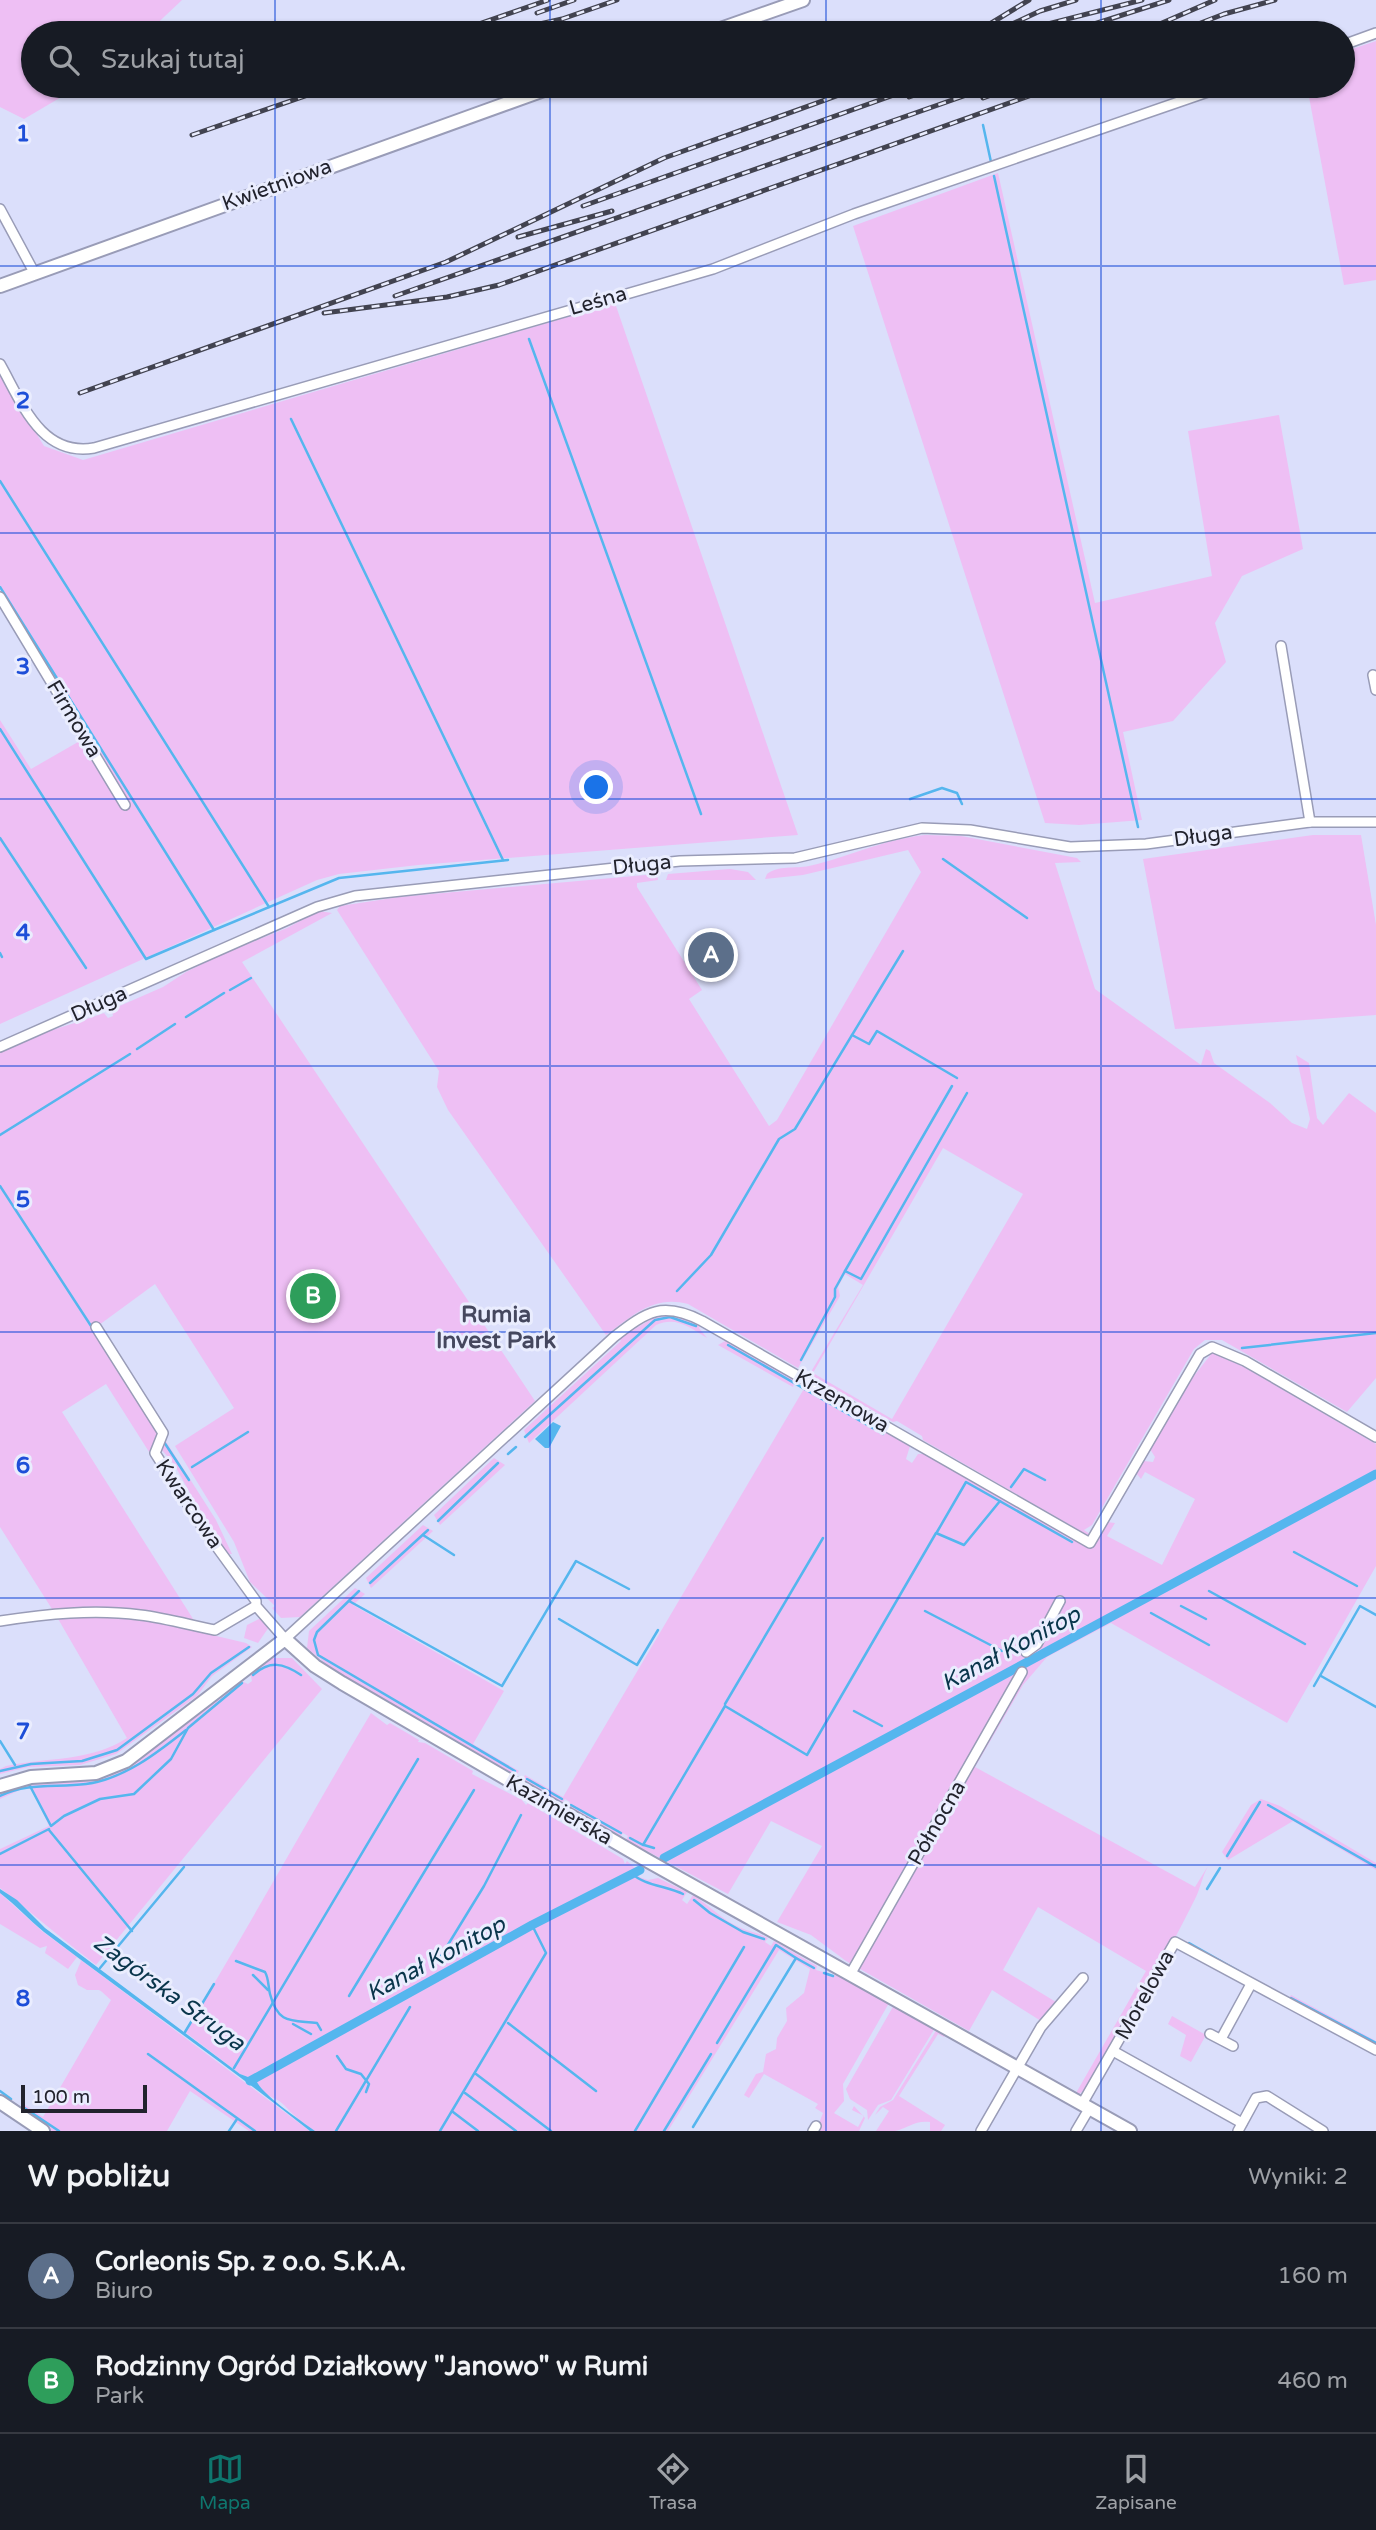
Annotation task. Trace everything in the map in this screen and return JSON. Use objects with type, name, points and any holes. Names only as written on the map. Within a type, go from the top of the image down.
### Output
[{"type":"street","points":[[743,21],[803,0]]},
{"type":"street","points":[[1355,41],[1376,33]]},
{"type":"street","name":"Kwietniowa","points":[[0,286],[522,98]]},
{"type":"street","name":"Leśna","points":[[0,364],[34,423],[46,437],[70,449],[94,448],[317,381],[713,269],[854,214],[1190,98]]},
{"type":"street","points":[[0,209],[35,274]]},
{"type":"street","name":"Firmowa","points":[[0,597],[125,805]]},
{"type":"street","points":[[1282,646],[1310,822]]},
{"type":"street","points":[[1373,675],[1376,690]]},
{"type":"street","name":"Długa","points":[[0,1047],[317,907],[355,896],[680,861],[795,858],[922,828],[970,831],[1070,847],[1146,844],[1310,822],[1376,822]]},
{"type":"street","name":"Krzemowa","points":[[285,1639],[614,1337],[659,1310],[675,1309],[702,1321],[1090,1543],[1200,1354],[1212,1347],[1245,1361],[1376,1437]]},
{"type":"street","name":"Kwarcowa","points":[[96,1327],[163,1433],[155,1453],[203,1528],[256,1601],[256,1606],[285,1639]]},
{"type":"street","points":[[1026,1652],[1037,1644],[1060,1601]]},
{"type":"street","points":[[0,1620],[65,1612],[106,1613],[141,1615],[215,1630],[256,1606]]},
{"type":"street","points":[[0,1786],[31,1777],[96,1773],[126,1761],[285,1639]]},
{"type":"street","name":"Kazimierska","points":[[285,1639],[328,1675],[654,1865],[1130,2131]]},
{"type":"street","name":"Północna","points":[[851,1973],[1022,1672]]},
{"type":"street","name":"Morelowa","points":[[1076,2131],[1113,2051],[1175,1942],[1376,2050]]},
{"type":"street","points":[[981,2131],[1041,2027],[1083,1978]]},
{"type":"street","points":[[1221,2039],[1251,1984]]},
{"type":"street","points":[[1210,2034],[1233,2046]]},
{"type":"street","name":"Morelowa","points":[[1113,2051],[1173,2084],[1240,2127]]},
{"type":"street","points":[[1240,2127],[1256,2098],[1267,2096],[1323,2131]]},
{"type":"street","points":[[0,2102],[43,2131]]},
{"type":"shaded area","points":[[0,0],[182,0],[160,21],[21,21],[21,98],[60,98],[24,119],[0,107]]},
{"type":"shaded area","points":[[1376,41],[1376,280],[1344,285],[1309,98],[1355,98],[1355,48]]},
{"type":"shaded area","points":[[998,173],[1095,603],[1212,576],[1188,431],[1279,415],[1303,549],[1242,576],[1215,623],[1226,662],[1173,721],[1123,732],[1142,820],[1079,825],[1045,823],[853,226]]},
{"type":"shaded area","points":[[615,303],[798,835],[418,865],[339,874],[317,880],[0,1024],[0,720],[31,769],[92,734],[0,585],[0,374],[44,446],[83,460]]},
{"type":"shaded area","points":[[1313,835],[1361,835],[1376,925],[1376,1015],[1175,1029],[1143,859]]},
{"type":"shaded area","points":[[961,836],[1077,858],[1081,862],[1055,863],[1095,989],[1201,1065],[1206,1049],[1210,1051],[1214,1063],[1270,1103],[1292,1123],[1307,1129],[1310,1119],[1296,1055],[1309,1063],[1317,1118],[1323,1125],[1349,1093],[1376,1113],[1376,1378],[1347,1412],[1222,1340],[1205,1340],[1194,1349],[1092,1525],[1084,1530],[1097,1539],[1107,1522],[1115,1523],[1107,1536],[1162,1565],[1195,1499],[1145,1472],[1141,1479],[1136,1473],[1144,1461],[1153,1462],[1155,1457],[1150,1449],[1190,1381],[1212,1353],[1244,1367],[1376,1444],[1376,1566],[1287,1723],[1111,1623],[1047,1657],[1023,1685],[975,1767],[1195,1887],[1208,1866],[1196,1897],[1156,1973],[1086,2089],[1079,2094],[1076,2093],[1146,1971],[1038,1907],[1003,1970],[1056,2002],[1067,1988],[1069,1990],[1041,2021],[992,1990],[969,2031],[846,1961],[811,1935],[777,1922],[822,1846],[771,1821],[728,1894],[626,1840],[628,1836],[623,1833],[620,1837],[568,1806],[570,1802],[565,1799],[562,1803],[523,1780],[525,1775],[563,1797],[805,1387],[910,1446],[906,1459],[912,1463],[918,1454],[925,1454],[1072,1538],[1077,1529],[923,1440],[922,1436],[897,1421],[893,1422],[812,1376],[812,1370],[863,1285],[845,1274],[838,1287],[840,1296],[798,1368],[688,1304],[664,1302],[654,1305],[635,1314],[606,1335],[448,1110],[437,1087],[439,1071],[337,910],[340,906],[399,897],[657,874],[658,880],[637,883],[637,887],[702,990],[689,999],[769,1126],[777,1120],[921,872],[908,850],[803,875],[765,879],[767,874],[781,868],[804,867],[824,862],[909,837]],"holes":[[[943,1148],[1023,1194],[892,1419],[813,1373]]]},
{"type":"shaded area","points":[[730,869],[748,872],[756,880],[666,880],[668,874]]},
{"type":"shaded area","points":[[319,911],[332,913],[242,962],[535,1401],[300,1617],[281,1618],[272,1608],[275,1606],[250,1582],[234,1542],[175,1446],[234,1408],[155,1284],[99,1325],[158,1428],[151,1455],[106,1384],[62,1412],[195,1622],[141,1611],[52,1609],[0,1527],[0,1050],[104,1013],[108,1018],[113,1016],[111,1006],[115,1008],[163,987],[222,954],[287,928]]},
{"type":"shaded area","points":[[662,1313],[672,1313],[700,1324],[699,1328],[707,1338],[676,1322],[656,1325],[529,1443],[524,1430],[621,1341],[619,1338]]},
{"type":"shaded area","points":[[727,1340],[795,1380],[793,1387],[718,1345]]},
{"type":"shaded area","points":[[165,1440],[216,1520],[232,1554],[225,1554],[199,1516],[201,1513],[174,1464],[161,1449]]},
{"type":"shaded area","points":[[494,1458],[505,1465],[440,1525],[434,1515]]},
{"type":"shaded area","points":[[423,1525],[433,1531],[371,1588],[366,1578]]},
{"type":"shaded area","points":[[355,1588],[365,1594],[353,1605],[504,1691],[473,1744],[519,1771],[516,1776],[331,1668],[307,1648],[309,1631]]},
{"type":"shaded area","points":[[93,1614],[140,1618],[246,1643],[252,1647],[212,1676],[197,1696],[116,1754],[80,1765],[28,1767],[0,1774],[0,1769],[6,1766],[84,1755],[113,1746],[127,1738],[57,1617]]},
{"type":"shaded area","points":[[261,1618],[269,1627],[258,1643],[244,1638],[247,1625]]},
{"type":"shaded area","points":[[267,1658],[292,1658],[322,1689],[96,1965],[0,1888],[0,1849],[49,1826],[32,1789],[22,1789],[0,1799],[0,1791],[20,1784],[98,1777],[239,1680],[248,1684],[252,1681],[250,1672]]},
{"type":"shaded area","points":[[371,1713],[387,1725],[390,1723],[419,1740],[418,1742],[425,1743],[473,1771],[472,1774],[522,1800],[526,1805],[528,1803],[623,1859],[625,1864],[627,1861],[640,1872],[639,1877],[648,1880],[658,1878],[687,1892],[682,1900],[687,1904],[693,1895],[734,1925],[768,1938],[765,1942],[771,1946],[774,1941],[817,1966],[816,1970],[848,1979],[847,1981],[852,1981],[889,2003],[843,2084],[844,2101],[834,2113],[858,2127],[864,2117],[859,2131],[816,2131],[823,2113],[815,2108],[818,2104],[764,2074],[749,2098],[744,2095],[756,2074],[763,2072],[766,2054],[776,2049],[777,2038],[787,2021],[786,2008],[804,1993],[810,1969],[779,1950],[668,2131],[314,2131],[280,2102],[266,2094],[256,2080],[240,2074],[185,2032]]},
{"type":"shaded area","points":[[1261,1799],[1280,1806],[1376,1863],[1376,1870],[1293,1821],[1228,1860],[1222,1852],[1251,1805]]},
{"type":"shaded area","points":[[0,1893],[42,1931],[77,1957],[68,1969],[45,1953],[47,1946],[40,1948],[0,1924]]},
{"type":"shaded area","points":[[77,1957],[310,2131],[249,2131],[190,2091],[167,2131],[51,2131],[20,2110],[22,2103],[43,2117],[111,2000],[100,1991],[87,1990],[78,1985],[75,1975],[81,1961]]},
{"type":"shaded area","points":[[1291,1995],[1376,2041],[1376,2047],[1289,1999]]},
{"type":"shaded area","points":[[894,2005],[935,2028],[891,2100],[878,2105],[868,2120],[867,2110],[850,2099],[846,2089]]},
{"type":"shaded area","points":[[1172,2016],[1206,2035],[1191,2062],[1180,2056],[1186,2035],[1168,2024]]},
{"type":"shaded area","points":[[937,2029],[946,2034],[944,2037],[938,2034],[899,2096],[945,2125],[941,2131],[930,2131],[930,2122],[925,2122],[895,2131],[876,2131],[889,2111],[883,2107],[875,2115],[880,2107],[893,2100]]},
{"type":"water","points":[[553,1422],[561,1426],[549,1448],[545,1448],[535,1439]]},
{"type":"water","points":[[0,1889],[17,1900],[45,1928],[240,2074],[256,2080],[273,2099],[315,2131],[310,2131],[44,1932],[0,1893]]},
{"type":"waterway","points":[[983,125],[991,162]]},
{"type":"waterway","points":[[994,176],[1138,827]]},
{"type":"waterway","points":[[529,339],[701,814]]},
{"type":"waterway","points":[[291,419],[503,860]]},
{"type":"waterway","points":[[0,481],[269,907]]},
{"type":"waterway","points":[[0,587],[214,930],[146,959],[0,729]]},
{"type":"waterway","points":[[910,799],[942,788],[957,793],[962,804]]},
{"type":"waterway","points":[[0,838],[86,968]]},
{"type":"waterway","points":[[943,859],[1027,918]]},
{"type":"waterway","points":[[214,930],[339,878],[508,860]]},
{"type":"waterway","points":[[677,1291],[711,1255],[779,1139],[795,1129],[903,951]]},
{"type":"waterway","points":[[0,953],[2,957]]},
{"type":"waterway","points":[[230,990],[251,978]]},
{"type":"waterway","points":[[186,1017],[224,993]]},
{"type":"waterway","points":[[137,1049],[175,1024]]},
{"type":"waterway","points":[[852,1035],[869,1044],[877,1031],[957,1078]]},
{"type":"waterway","points":[[0,1135],[130,1054]]},
{"type":"waterway","points":[[845,1271],[952,1086]]},
{"type":"waterway","points":[[801,1360],[835,1297],[835,1289],[845,1271],[861,1279],[967,1093]]},
{"type":"waterway","points":[[0,1186],[93,1329]]},
{"type":"waterway","points":[[525,1437],[655,1320],[670,1317],[696,1326]]},
{"type":"waterway","points":[[1242,1348],[1376,1333]]},
{"type":"waterway","points":[[728,1345],[883,1434]]},
{"type":"waterway","points":[[192,1467],[248,1432]]},
{"type":"waterway","points":[[164,1442],[189,1480]]},
{"type":"waterway","points":[[508,1454],[516,1447]]},
{"type":"waterway","points":[[438,1521],[498,1463]]},
{"type":"waterway","points":[[1011,1487],[1024,1469],[1045,1480]]},
{"type":"waterway","name":"Kanał Konitop","points":[[664,1858],[1376,1474]]},
{"type":"waterway","points":[[937,1532],[966,1482],[1072,1542]]},
{"type":"waterway","points":[[630,1838],[643,1845],[725,1706],[807,1755],[936,1533],[964,1545],[1000,1501]]},
{"type":"waterway","points":[[370,1583],[428,1530]]},
{"type":"waterway","points":[[423,1535],[454,1555]]},
{"type":"waterway","points":[[725,1704],[823,1538]]},
{"type":"waterway","points":[[1294,1552],[1357,1586]]},
{"type":"waterway","points":[[349,1601],[502,1686],[576,1561],[629,1589]]},
{"type":"waterway","points":[[359,1591],[317,1632],[314,1640],[318,1655],[515,1771]]},
{"type":"waterway","points":[[1209,1591],[1305,1644]]},
{"type":"waterway","points":[[1181,1606],[1206,1619]]},
{"type":"waterway","points":[[1314,1686],[1360,1606],[1376,1615]]},
{"type":"waterway","points":[[925,1611],[1002,1651]]},
{"type":"waterway","points":[[1151,1613],[1209,1645]]},
{"type":"waterway","points":[[559,1619],[637,1665],[658,1630]]},
{"type":"waterway","points":[[0,1771],[31,1764],[82,1761],[117,1750],[193,1694],[211,1673],[249,1647]]},
{"type":"waterway","points":[[253,1675],[271,1665],[282,1666],[301,1675]]},
{"type":"waterway","points":[[1321,1676],[1376,1707]]},
{"type":"waterway","points":[[30,1786],[51,1826],[64,1816],[100,1799],[134,1794],[171,1759],[188,1728],[242,1683]]},
{"type":"waterway","points":[[854,1711],[882,1726]]},
{"type":"waterway","points":[[0,1796],[21,1789],[86,1784],[114,1777],[152,1756],[186,1730]]},
{"type":"waterway","points":[[0,1741],[15,1765]]},
{"type":"waterway","name":"Zagórska Struga","points":[[234,2068],[418,1759]]},
{"type":"waterway","points":[[527,1779],[562,1799]]},
{"type":"waterway","points":[[349,1996],[474,1790]]},
{"type":"waterway","points":[[1227,1856],[1260,1802]]},
{"type":"waterway","points":[[571,1805],[621,1833]]},
{"type":"waterway","points":[[1268,1805],[1376,1867]]},
{"type":"waterway","points":[[438,1961],[484,1886],[521,1815]]},
{"type":"waterway","points":[[0,1854],[49,1829]]},
{"type":"waterway","points":[[49,1830],[132,1931]]},
{"type":"waterway","points":[[644,1845],[654,1848]]},
{"type":"waterway","name":"Zagórska Struga","points":[[100,1968],[184,1867]]},
{"type":"waterway","points":[[1207,1889],[1220,1868]]},
{"type":"waterway","name":"Kanał Konitop","points":[[250,2081],[532,1925],[640,1870]]},
{"type":"waterway","points":[[633,1874],[642,1880],[683,1894]]},
{"type":"waterway","points":[[694,1900],[710,1913],[743,1932],[764,1939]]},
{"type":"waterway","points":[[440,2131],[546,1953],[532,1925]]},
{"type":"waterway","points":[[1189,1943],[1258,1982]]},
{"type":"waterway","points":[[693,2127],[796,1958],[776,1945],[717,2043]]},
{"type":"waterway","points":[[635,2131],[744,1947]]},
{"type":"waterway","points":[[796,1958],[814,1968]]},
{"type":"waterway","points":[[236,1961],[265,1972],[273,2004],[282,2016],[293,2021],[317,2023],[321,2030]]},
{"type":"waterway","points":[[824,1973],[833,1976]]},
{"type":"waterway","points":[[253,1975],[268,1990]]},
{"type":"waterway","name":"Zagórska Struga","points":[[185,2032],[214,1984]]},
{"type":"waterway","points":[[1291,1998],[1376,2043]]},
{"type":"waterway","points":[[336,2131],[410,2007]]},
{"type":"waterway","points":[[508,2023],[596,2091]]},
{"type":"waterway","points":[[293,2024],[311,2034]]},
{"type":"waterway","points":[[148,2054],[255,2131]]},
{"type":"waterway","points":[[664,2131],[711,2054]]},
{"type":"waterway","points":[[337,2056],[346,2069],[361,2074],[369,2084],[366,2092]]},
{"type":"waterway","points":[[476,2074],[551,2131]]},
{"type":"waterway","points":[[0,2091],[11,2099]]},
{"type":"waterway","points":[[465,2093],[516,2131]]},
{"type":"waterway","points":[[23,2107],[59,2131]]},
{"type":"waterway","points":[[453,2112],[478,2131]]},
{"type":"waterway","points":[[229,2131],[237,2119]]},
{"type":"railway","points":[[488,21],[548,0]]},
{"type":"railway","points":[[537,13],[574,0]]},
{"type":"railway","points":[[553,21],[617,0]]},
{"type":"railway","points":[[995,21],[1029,0]]},
{"type":"railway","points":[[1019,21],[1076,0]]},
{"type":"railway","points":[[1059,21],[1142,0]]},
{"type":"railway","points":[[1103,21],[1169,0]]},
{"type":"railway","points":[[1167,21],[1215,0]]},
{"type":"railway","points":[[1206,21],[1275,0]]},
{"type":"railway","points":[[192,135],[299,98]]},
{"type":"railway","points":[[80,393],[446,262],[664,158],[831,98]]},
{"type":"railway","points":[[583,206],[885,98]]},
{"type":"railway","points":[[395,296],[958,98]]},
{"type":"railway","points":[[324,313],[447,297],[499,285],[1023,98]]},
{"type":"railway","points":[[518,237],[612,211]]},
{"type":"place","name":"Corleonis Sp. z o.o. S.K.A.","points":[[711,955]]},
{"type":"place","name":"Rodzinny Ogród Działkowy \"Janowo\" w Rumi","points":[[313,1296]]},
{"type":"district","name":"Rumia Invest Park","points":[[496,1328]]}]
